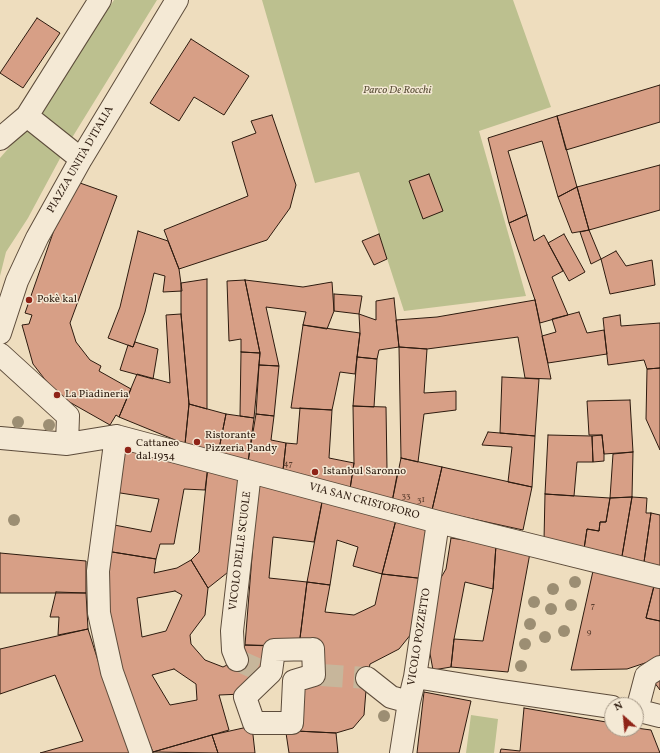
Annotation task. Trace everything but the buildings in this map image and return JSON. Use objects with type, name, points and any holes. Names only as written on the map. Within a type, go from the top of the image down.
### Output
[{"type":"street","points":[[0,139],[27,116],[100,0]]},
{"type":"street","name":"PIAZZA UNITÀ D'ITALIA","points":[[1,327],[17,281],[37,238],[80,160],[177,0]]},
{"type":"street","points":[[27,116],[80,160]]},
{"type":"street","points":[[0,354],[68,416],[67,444]]},
{"type":"street","points":[[116,436],[98,571],[99,613],[112,672],[141,753]]},
{"type":"street","name":"VIA SAN CRISTOFORO","points":[[0,438],[67,444],[116,436],[438,522],[660,577]]},
{"type":"street","name":"VICOLO DELLE SCUOLE","points":[[237,660],[233,650],[232,631],[250,472]]},
{"type":"street","name":"VICOLO POZZETTO","points":[[401,753],[409,702],[415,677],[438,522]]},
{"type":"street","points":[[312,649],[318,675],[294,680],[292,723],[254,723],[244,697],[268,672],[274,650],[312,649]]},
{"type":"street","points":[[640,697],[646,676],[660,667]]},
{"type":"street","points":[[415,677],[546,698],[604,705]]},
{"type":"street","points":[[367,678],[390,697],[409,702]]},
{"type":"street","points":[[644,712],[660,716]]},
{"type":"green space","points":[[114,0],[157,0],[70,141],[38,116]]},
{"type":"green space","name":"Parco De Rocchi","points":[[262,0],[513,0],[551,107],[479,131],[526,296],[404,311],[359,172],[315,183]]},
{"type":"green space","points":[[28,126],[64,151],[28,218],[6,252],[0,276],[0,158]]},
{"type":"green space","points":[[471,715],[498,719],[494,753],[466,753]]},
{"type":"tunnel","points":[[237,660],[264,672]]},
{"type":"tunnel","points":[[321,675],[367,678]]},
{"type":"place","name":"Pokè kal","points":[[29,300]]},
{"type":"place","name":"La Piadineria","points":[[57,395]]},
{"type":"place","name":"Ristorante Pizzeria Pandy","points":[[197,442]]},
{"type":"place","name":"Cattaneo dal 1934","points":[[128,450]]},
{"type":"place","name":"Istanbul Saronno","points":[[315,472]]}]
